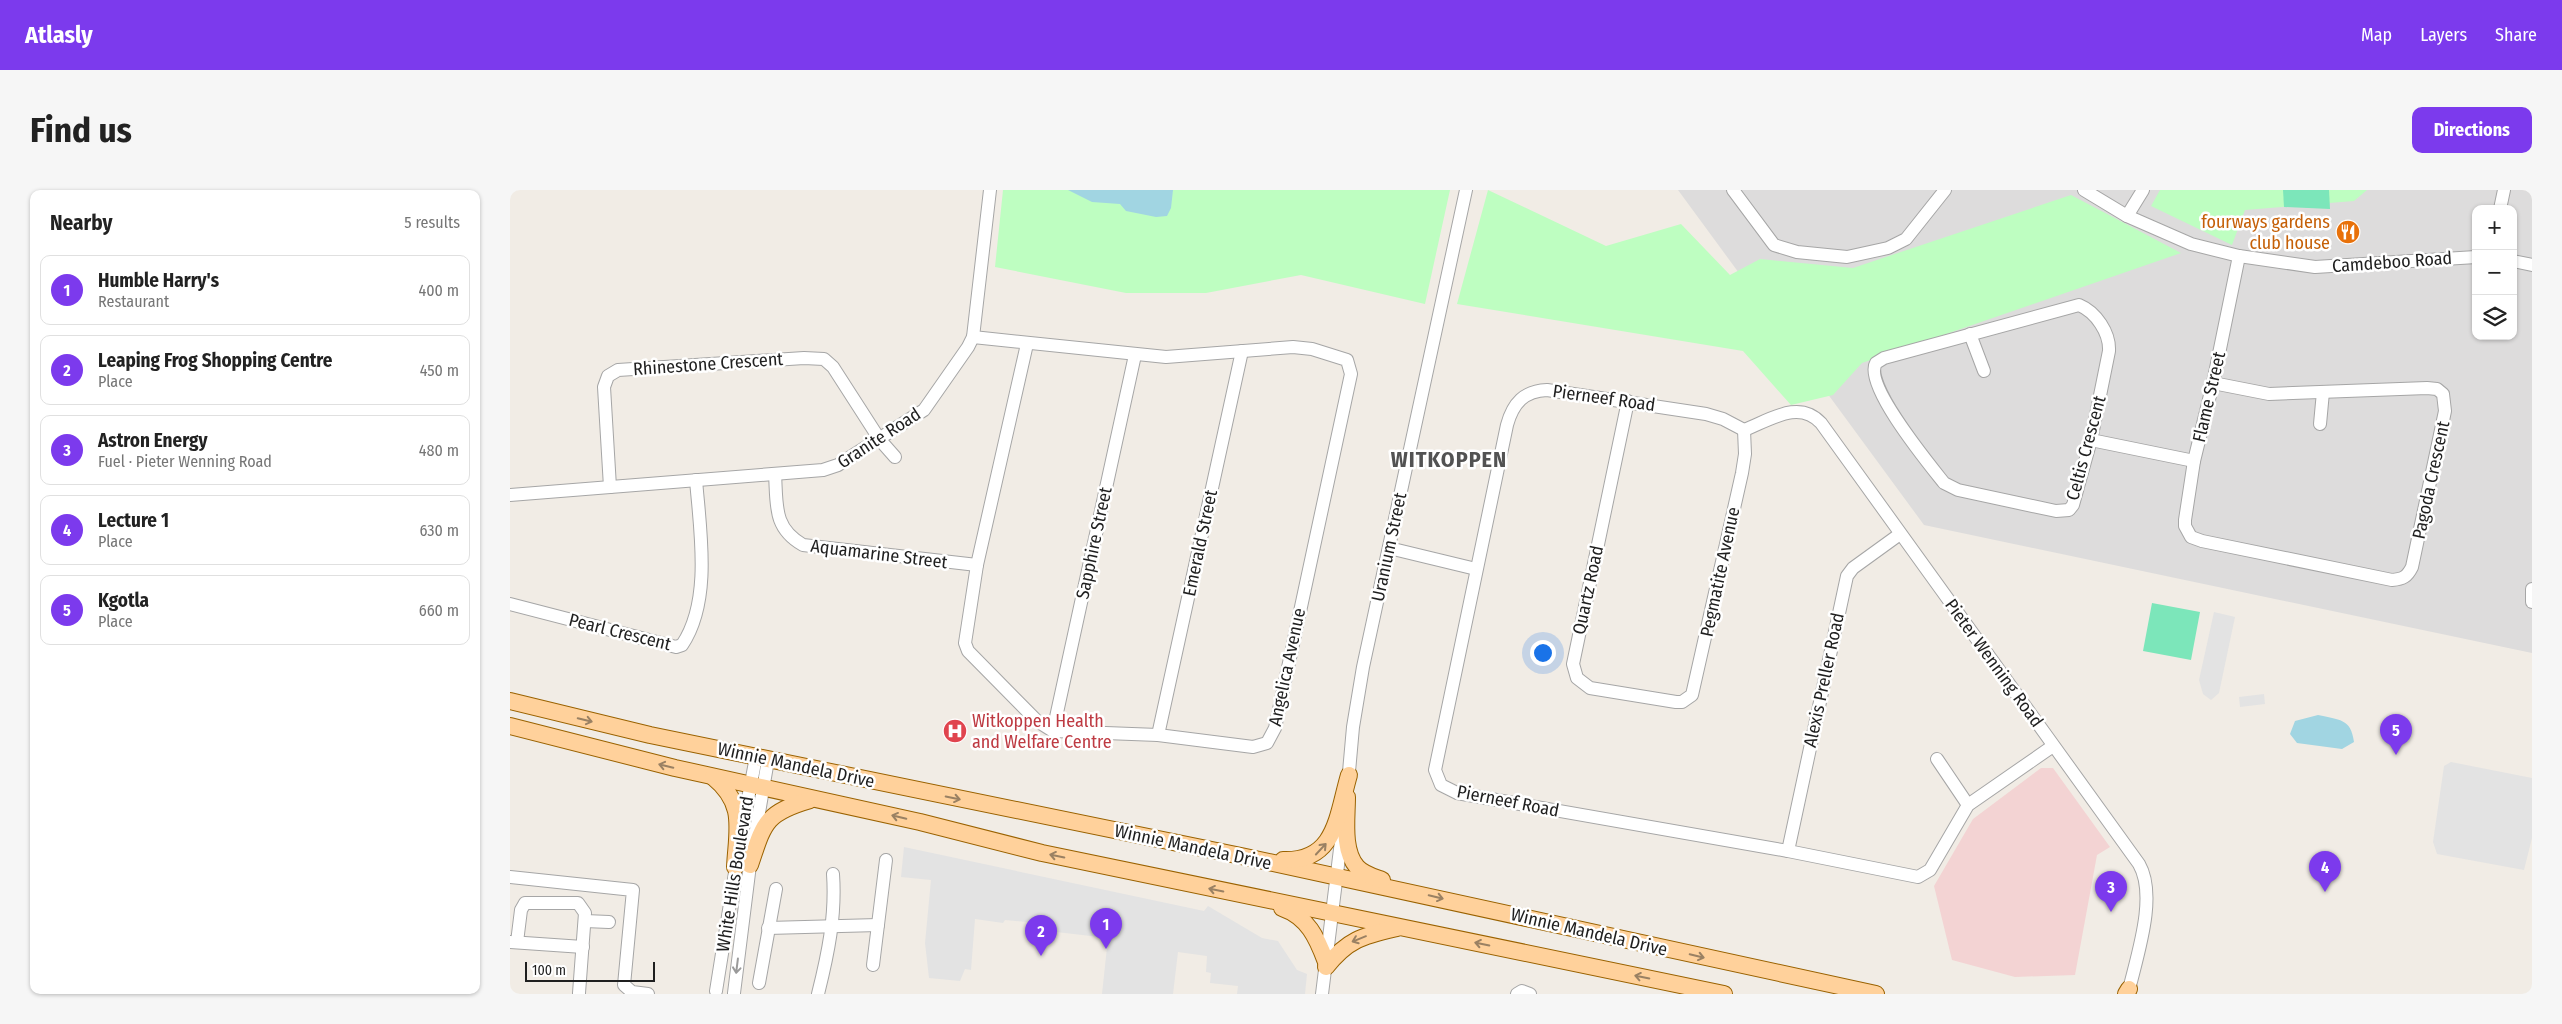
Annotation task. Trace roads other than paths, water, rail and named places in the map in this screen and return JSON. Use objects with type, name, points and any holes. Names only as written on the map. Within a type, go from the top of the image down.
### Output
[{"type":"main road","name":"Winnie Mandela Drive","points":[[510,700],[650,735],[1241,856],[1336,878],[1407,890],[1701,958],[1876,994]]},
{"type":"main road","name":"Winnie Mandela Drive","points":[[510,726],[756,787],[1247,897],[1724,994]]},
{"type":"main road","points":[[1241,856],[1286,860],[1304,859],[1315,855],[1327,842],[1349,775]]},
{"type":"main road","points":[[713,777],[729,792],[737,808],[743,866]]},
{"type":"main road","points":[[1347,792],[1348,844],[1352,860],[1363,872],[1407,890]]},
{"type":"main road","points":[[743,866],[772,816],[787,807],[812,799]]},
{"type":"main road","points":[[1247,897],[1288,910],[1302,920],[1316,936],[1326,964],[1353,940],[1401,927]]},
{"type":"street","name":"Granite Road","points":[[510,495],[830,469],[880,440],[918,415],[931,402],[962,359],[972,336],[990,190]]},
{"type":"street","name":"Uranium Street","points":[[1322,994],[1349,775],[1353,727],[1363,667],[1466,190]]},
{"type":"street","points":[[1733,190],[1774,245],[1797,252],[1847,257],[1888,248],[1906,239],[1945,190]]},
{"type":"street","name":"Camdeboo Road","points":[[2084,190],[2127,216],[2191,244],[2239,256],[2315,267],[2472,258]]},
{"type":"street","points":[[2127,216],[2143,190]]},
{"type":"street","points":[[2501,205],[2504,190]]},
{"type":"street","name":"Flame Street","points":[[2191,537],[2184,520],[2194,462],[2213,383],[2239,256]]},
{"type":"street","points":[[2517,262],[2532,264]]},
{"type":"street","name":"Celtis Crescent","points":[[2079,305],[2086,308],[2103,327],[2110,343],[2091,440],[2074,505],[2069,510],[2056,511],[1958,490],[1944,483],[1888,406],[1875,380],[1873,367],[1884,358],[1970,334],[2079,305]]},
{"type":"street","points":[[1970,334],[1984,371]]},
{"type":"street","name":"Angelica Avenue","points":[[972,336],[1027,344],[1134,355],[1189,356],[1266,348],[1312,349],[1343,358],[1347,360],[1350,368],[1275,728],[1267,742],[1253,747],[1158,734],[1053,731]]},
{"type":"street","points":[[1027,344],[977,565],[965,644],[968,651],[1037,722],[1053,731]]},
{"type":"street","name":"Emerald Street","points":[[1158,734],[1242,351]]},
{"type":"street","name":"Sapphire Street","points":[[1053,731],[1134,355]]},
{"type":"street","name":"Rhinestone Crescent","points":[[610,487],[604,387],[608,376],[618,370],[804,358],[824,359],[833,367],[880,440]]},
{"type":"street","name":"Pagoda Crescent","points":[[2191,537],[2202,541],[2392,580],[2402,579],[2407,576],[2412,567],[2445,411],[2443,394],[2437,389],[2269,394],[2213,383]]},
{"type":"street","name":"Pierneef Road","points":[[1744,430],[1716,416],[1628,401],[1547,390],[1529,392],[1521,398],[1510,414],[1476,569],[1436,770],[1441,785],[1457,793],[1788,851],[1918,877],[1930,870],[1968,805],[2053,746]]},
{"type":"street","points":[[2320,424],[2323,392]]},
{"type":"street","name":"Quartz Road","points":[[1628,401],[1573,670],[1577,678],[1590,688],[1676,702]]},
{"type":"street","name":"Pieter Wenning Road","points":[[1744,430],[1794,410],[1814,415],[2138,864],[2144,876],[2147,906],[2128,992]]},
{"type":"street","name":"Pegmatite Avenue","points":[[1676,702],[1682,702],[1690,697],[1696,684],[1742,473],[1745,454],[1744,430]]},
{"type":"street","points":[[880,440],[895,457]]},
{"type":"street","points":[[2091,440],[2194,462]]},
{"type":"street","name":"Aquamarine Street","points":[[775,474],[780,526],[794,540],[803,545],[977,565]]},
{"type":"street","name":"Pearl Crescent","points":[[510,604],[676,647],[682,645],[693,621],[701,586],[701,546],[696,480]]},
{"type":"street","name":"Alexis Preller Road","points":[[1788,851],[1847,576],[1853,568],[1900,534]]},
{"type":"street","points":[[1389,548],[1476,569]]},
{"type":"street","points":[[2532,589],[2532,602]]},
{"type":"street","name":"White Hills Boulevard","points":[[714,992],[743,866],[762,758]]},
{"type":"street","points":[[1938,759],[1968,805]]},
{"type":"street","points":[[873,965],[886,860]]},
{"type":"street","name":"White Hills Boulevard","points":[[734,994],[743,866]]},
{"type":"street","points":[[818,994],[832,928],[835,901],[833,874]]},
{"type":"street","points":[[510,877],[633,890],[624,985],[632,992],[648,994]]},
{"type":"street","points":[[759,983],[776,889]]},
{"type":"street","points":[[579,993],[585,910],[578,903],[528,902],[520,910],[513,942],[582,947]]},
{"type":"street","points":[[585,920],[609,922]]},
{"type":"street","points":[[768,928],[832,928],[878,925]]},
{"type":"street","points":[[714,992],[725,989],[734,994]]},
{"type":"street","points":[[1517,994],[1522,991],[1530,994]]},
{"type":"water","points":[[1068,190],[1173,190],[1171,208],[1167,216],[1156,217],[1126,211],[1120,204],[1092,202]]},
{"type":"water","points":[[2318,715],[2338,719],[2347,724],[2354,742],[2342,749],[2297,743],[2290,734],[2295,721]]},
{"type":"place","name":"fourways gardens club house","points":[[2348,232]]},
{"type":"place","name":"Witkoppen Health and Welfare Centre","points":[[955,731]]},
{"type":"place","name":"Kgotla","points":[[2396,755]]},
{"type":"place","name":"Lecture 1","points":[[2325,892]]},
{"type":"place","name":"Astron Energy","points":[[2111,912]]},
{"type":"place","name":"Humble Harry's","points":[[1106,949]]},
{"type":"place","name":"Leaping Frog Shopping Centre","points":[[1041,956]]},
{"type":"district","name":"WITKOPPEN","points":[[1449,459]]}]
